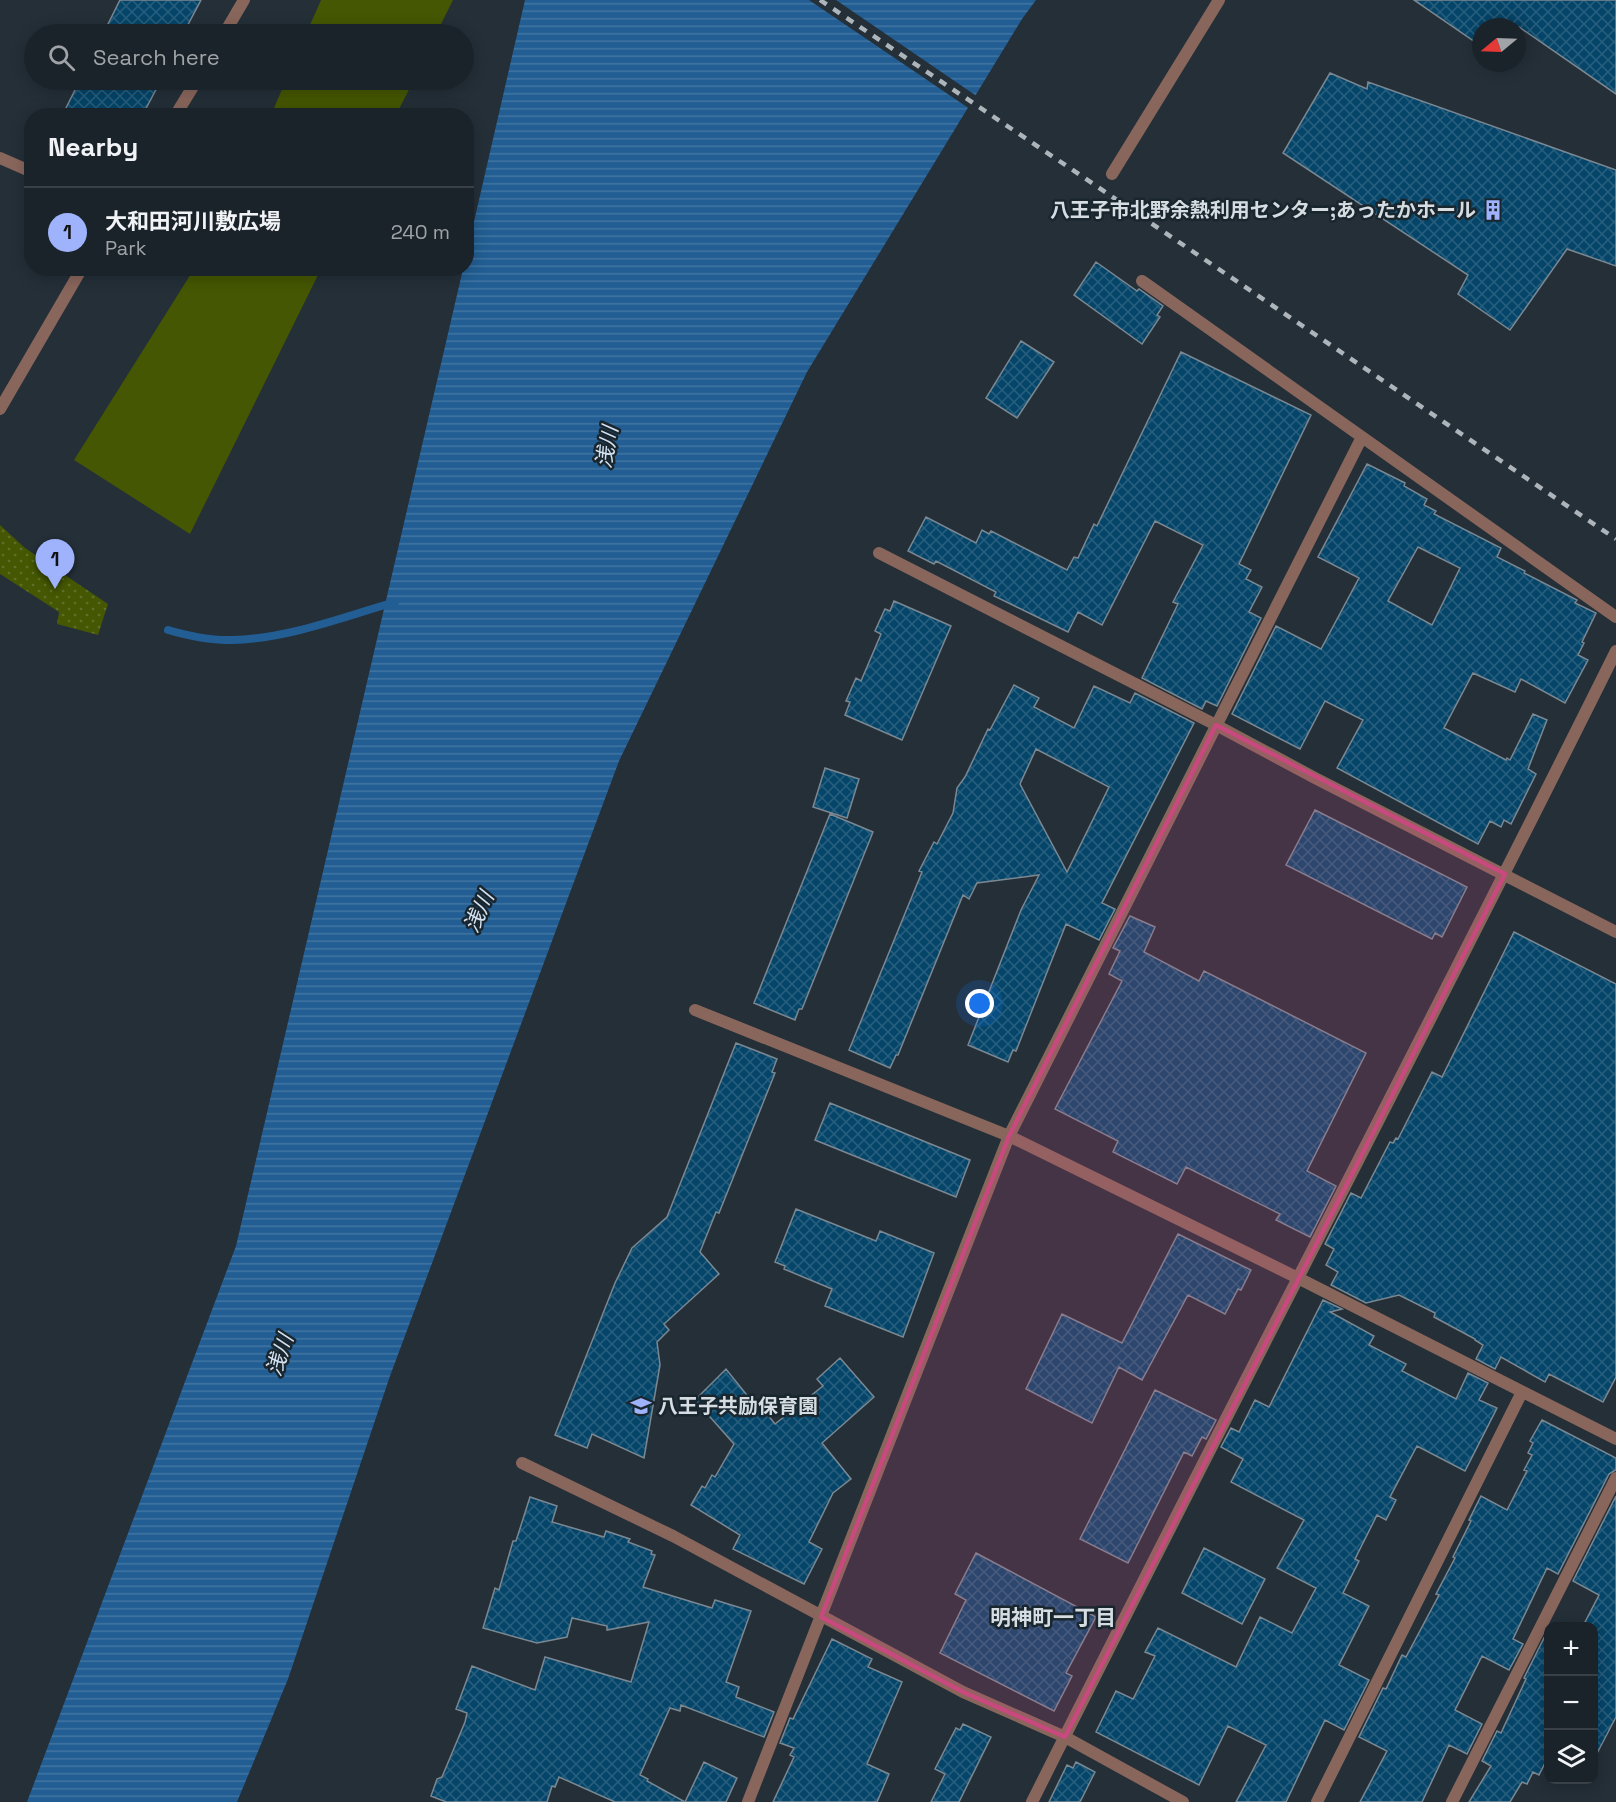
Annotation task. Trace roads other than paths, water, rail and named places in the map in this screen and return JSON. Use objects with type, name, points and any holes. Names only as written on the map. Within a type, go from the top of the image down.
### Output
[{"type":"street","points":[[230,24],[244,0]]},
{"type":"street","points":[[1112,174],[1219,0]]},
{"type":"street","points":[[180,108],[191,90]]},
{"type":"street","points":[[0,158],[24,168]]},
{"type":"street","points":[[0,409],[77,276]]},
{"type":"street","points":[[1142,281],[1616,617]]},
{"type":"street","points":[[748,1802],[1009,1136],[1362,437]]},
{"type":"street","points":[[879,553],[1616,932]]},
{"type":"street","points":[[1032,1802],[1505,874],[1616,651]]},
{"type":"street","points":[[695,1010],[1009,1136],[1298,1278],[1522,1392],[1615,1436]]},
{"type":"street","points":[[1317,1802],[1522,1392]]},
{"type":"street","points":[[522,1463],[673,1536],[963,1692],[1065,1737],[1183,1802]]},
{"type":"street","points":[[1452,1802],[1616,1478]]},
{"type":"water","name":"浅川","points":[[525,0],[1036,0],[1022,19],[807,372],[619,761],[390,1376],[288,1679],[237,1802],[27,1802],[236,1246],[461,276],[474,276],[474,222]]},
{"type":"waterway","points":[[168,630],[216,640],[253,639],[315,626],[395,602]]},
{"type":"railway","points":[[820,0],[1616,539]]},
{"type":"place","name":"八王子市北野余熱利用センター;あったかホール","points":[[1493,210]]},
{"type":"place","name":"大和田河川敷広場","points":[[55,589]]},
{"type":"place","name":"八王子共励保育園","points":[[641,1406]]},
{"type":"district","name":"明神町一丁目","points":[[1053,1618]]}]
